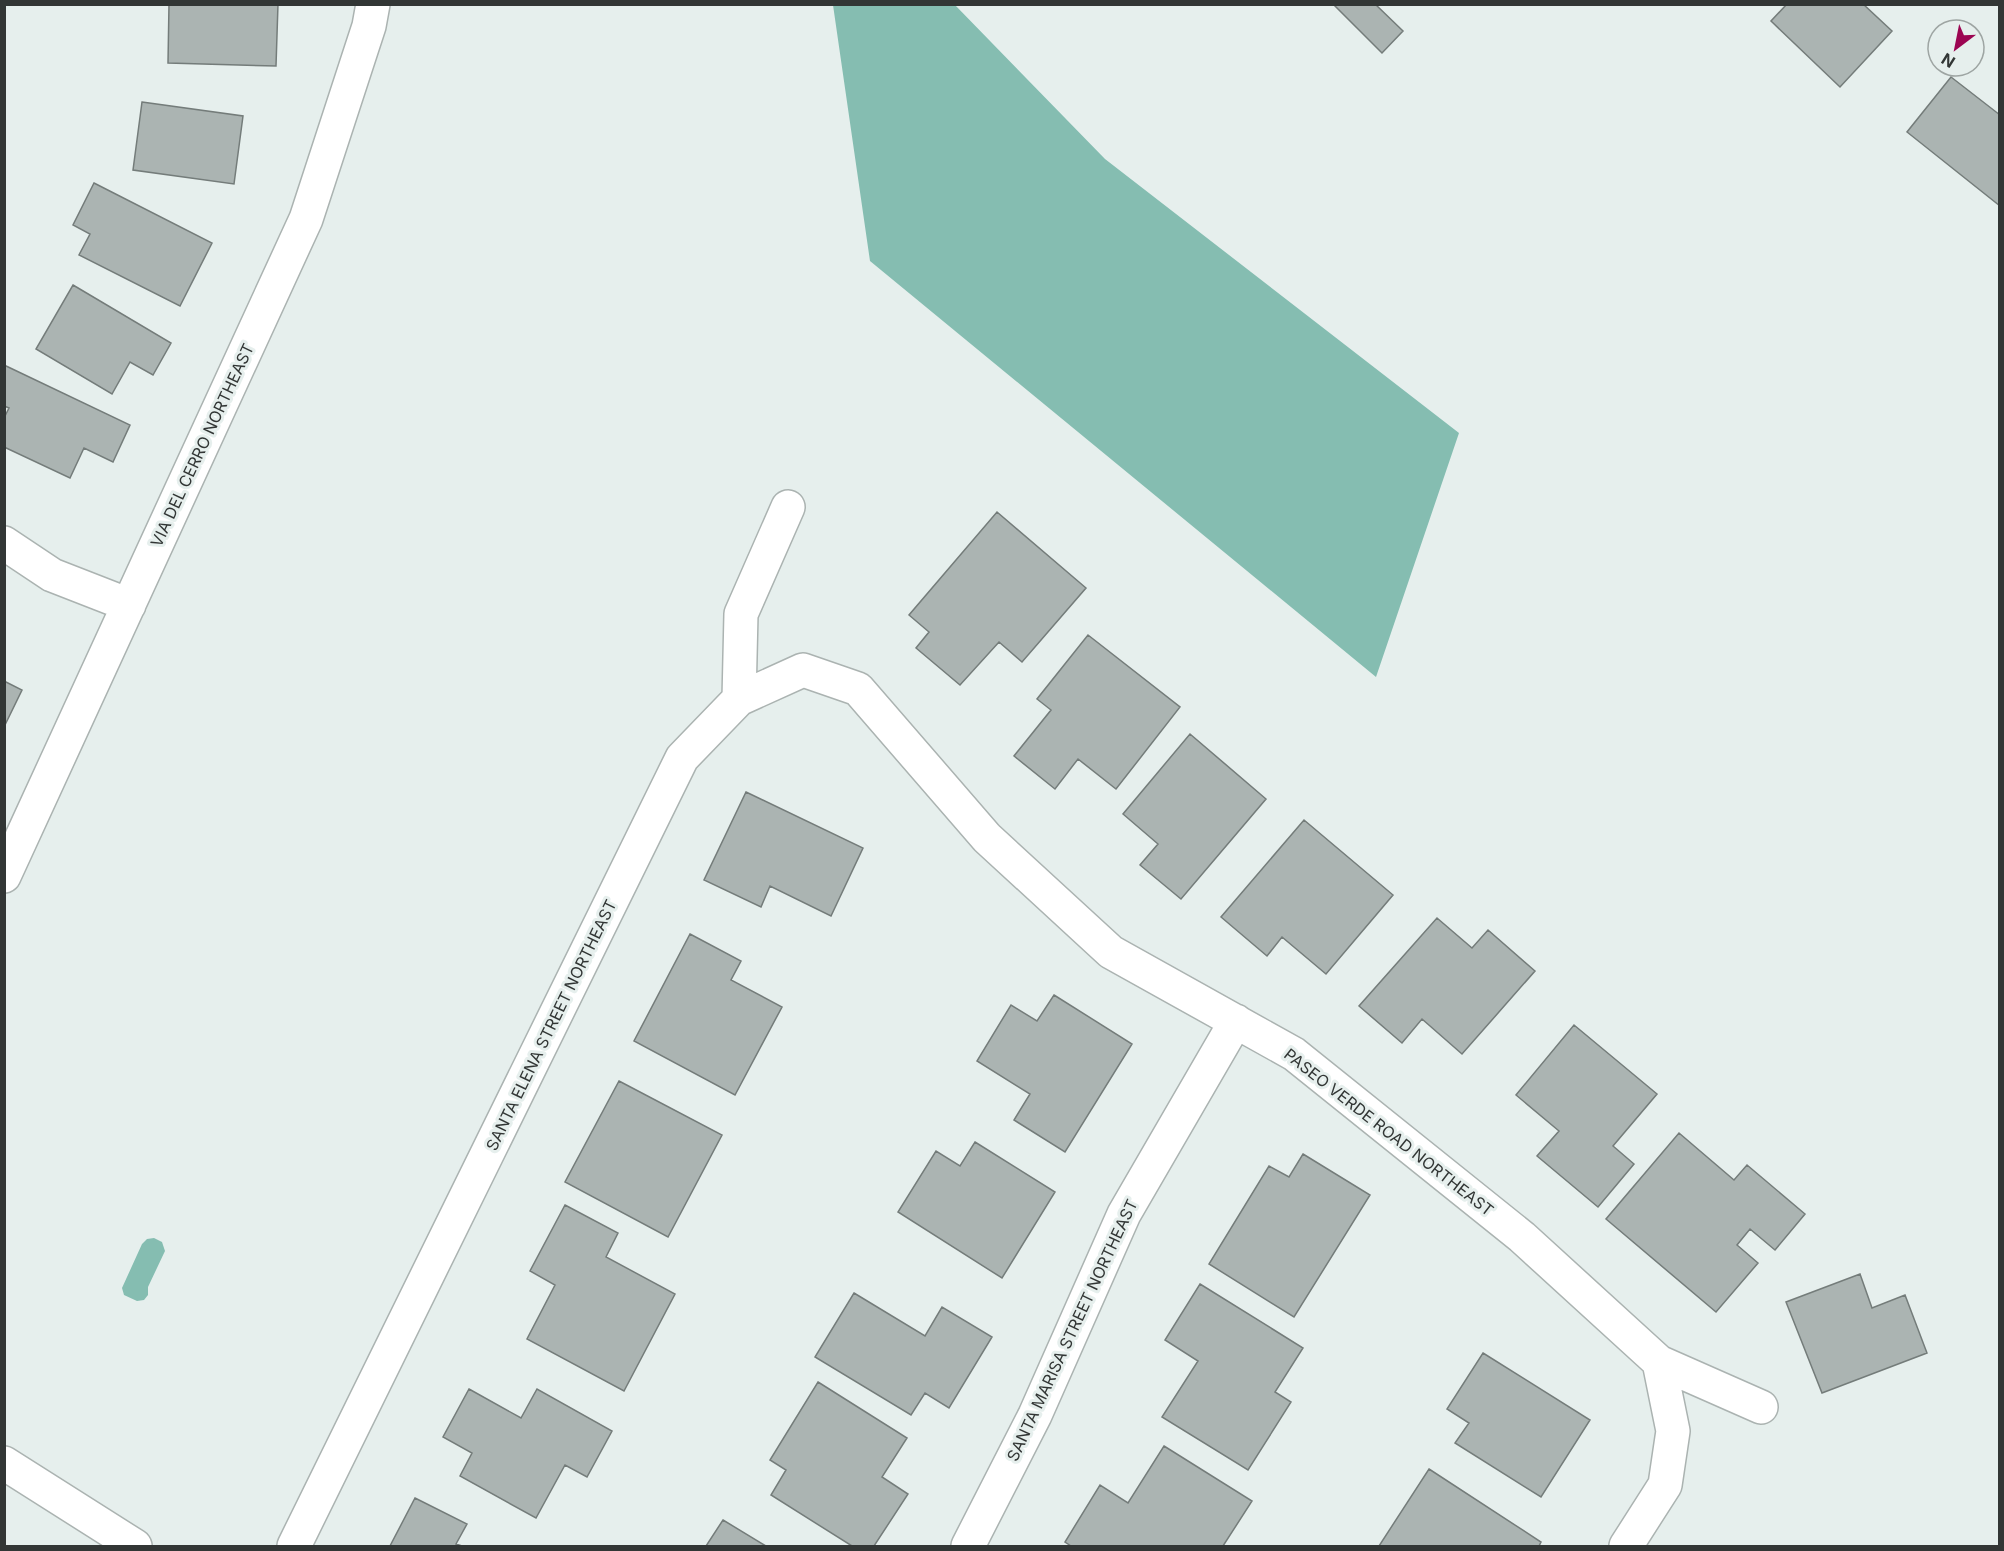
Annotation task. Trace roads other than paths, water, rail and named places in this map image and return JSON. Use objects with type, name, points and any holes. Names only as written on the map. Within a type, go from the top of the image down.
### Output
[{"type":"street","name":"VIA DEL CERRO NORTHEAST","points":[[4,876],[306,219],[369,26],[373,4]]},
{"type":"street","points":[[739,699],[741,614],[788,507]]},
{"type":"street","points":[[4,543],[52,575],[129,606]]},
{"type":"street","name":"PASEO VERDE ROAD NORTHEAST","points":[[739,699],[803,670],[858,689],[987,838],[1111,952],[1294,1054],[1522,1237],[1659,1362],[1761,1407]]},
{"type":"street","name":"SANTA ELENA STREET NORTHEAST","points":[[294,1546],[682,758],[739,699]]},
{"type":"street","name":"SANTA MARISA STREET NORTHEAST","points":[[968,1546],[1035,1415],[1124,1214],[1236,1022]]},
{"type":"street","points":[[1626,1546],[1665,1485],[1673,1431],[1659,1362]]},
{"type":"street","points":[[4,1463],[135,1546]]}]
